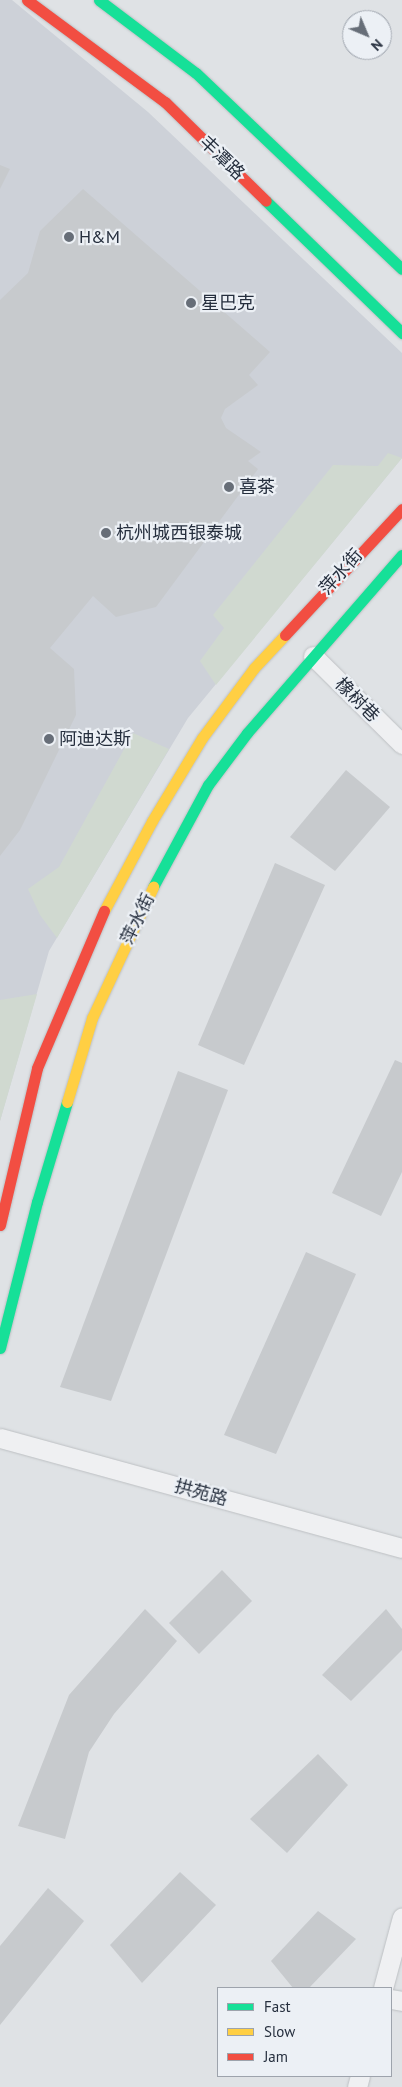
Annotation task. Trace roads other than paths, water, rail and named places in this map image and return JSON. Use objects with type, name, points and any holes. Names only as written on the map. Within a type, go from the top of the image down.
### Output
[{"type":"main road","name":"丰潭路","points":[[27,0],[165,102],[402,333]]},
{"type":"main road","points":[[99,0],[196,73],[402,269]]},
{"type":"main road","name":"萍水街","points":[[0,1225],[40,1060],[103,913],[152,821],[202,738],[254,668],[402,509]]},
{"type":"main road","name":"萍水街","points":[[0,1348],[37,1202],[92,1018],[130,932],[208,785],[247,733],[402,555]]},
{"type":"street","name":"橡树巷","points":[[313,656],[402,744]]},
{"type":"street","name":"拱苑路","points":[[0,1438],[402,1548]]},
{"type":"street","points":[[383,1987],[402,1917]]},
{"type":"place","name":"H&M","points":[[69,237]]},
{"type":"place","name":"星巴克","points":[[191,303]]},
{"type":"place","name":"喜茶","points":[[229,487]]},
{"type":"place","name":"杭州城西银泰城","points":[[106,533]]},
{"type":"place","name":"阿迪达斯","points":[[49,739]]}]
